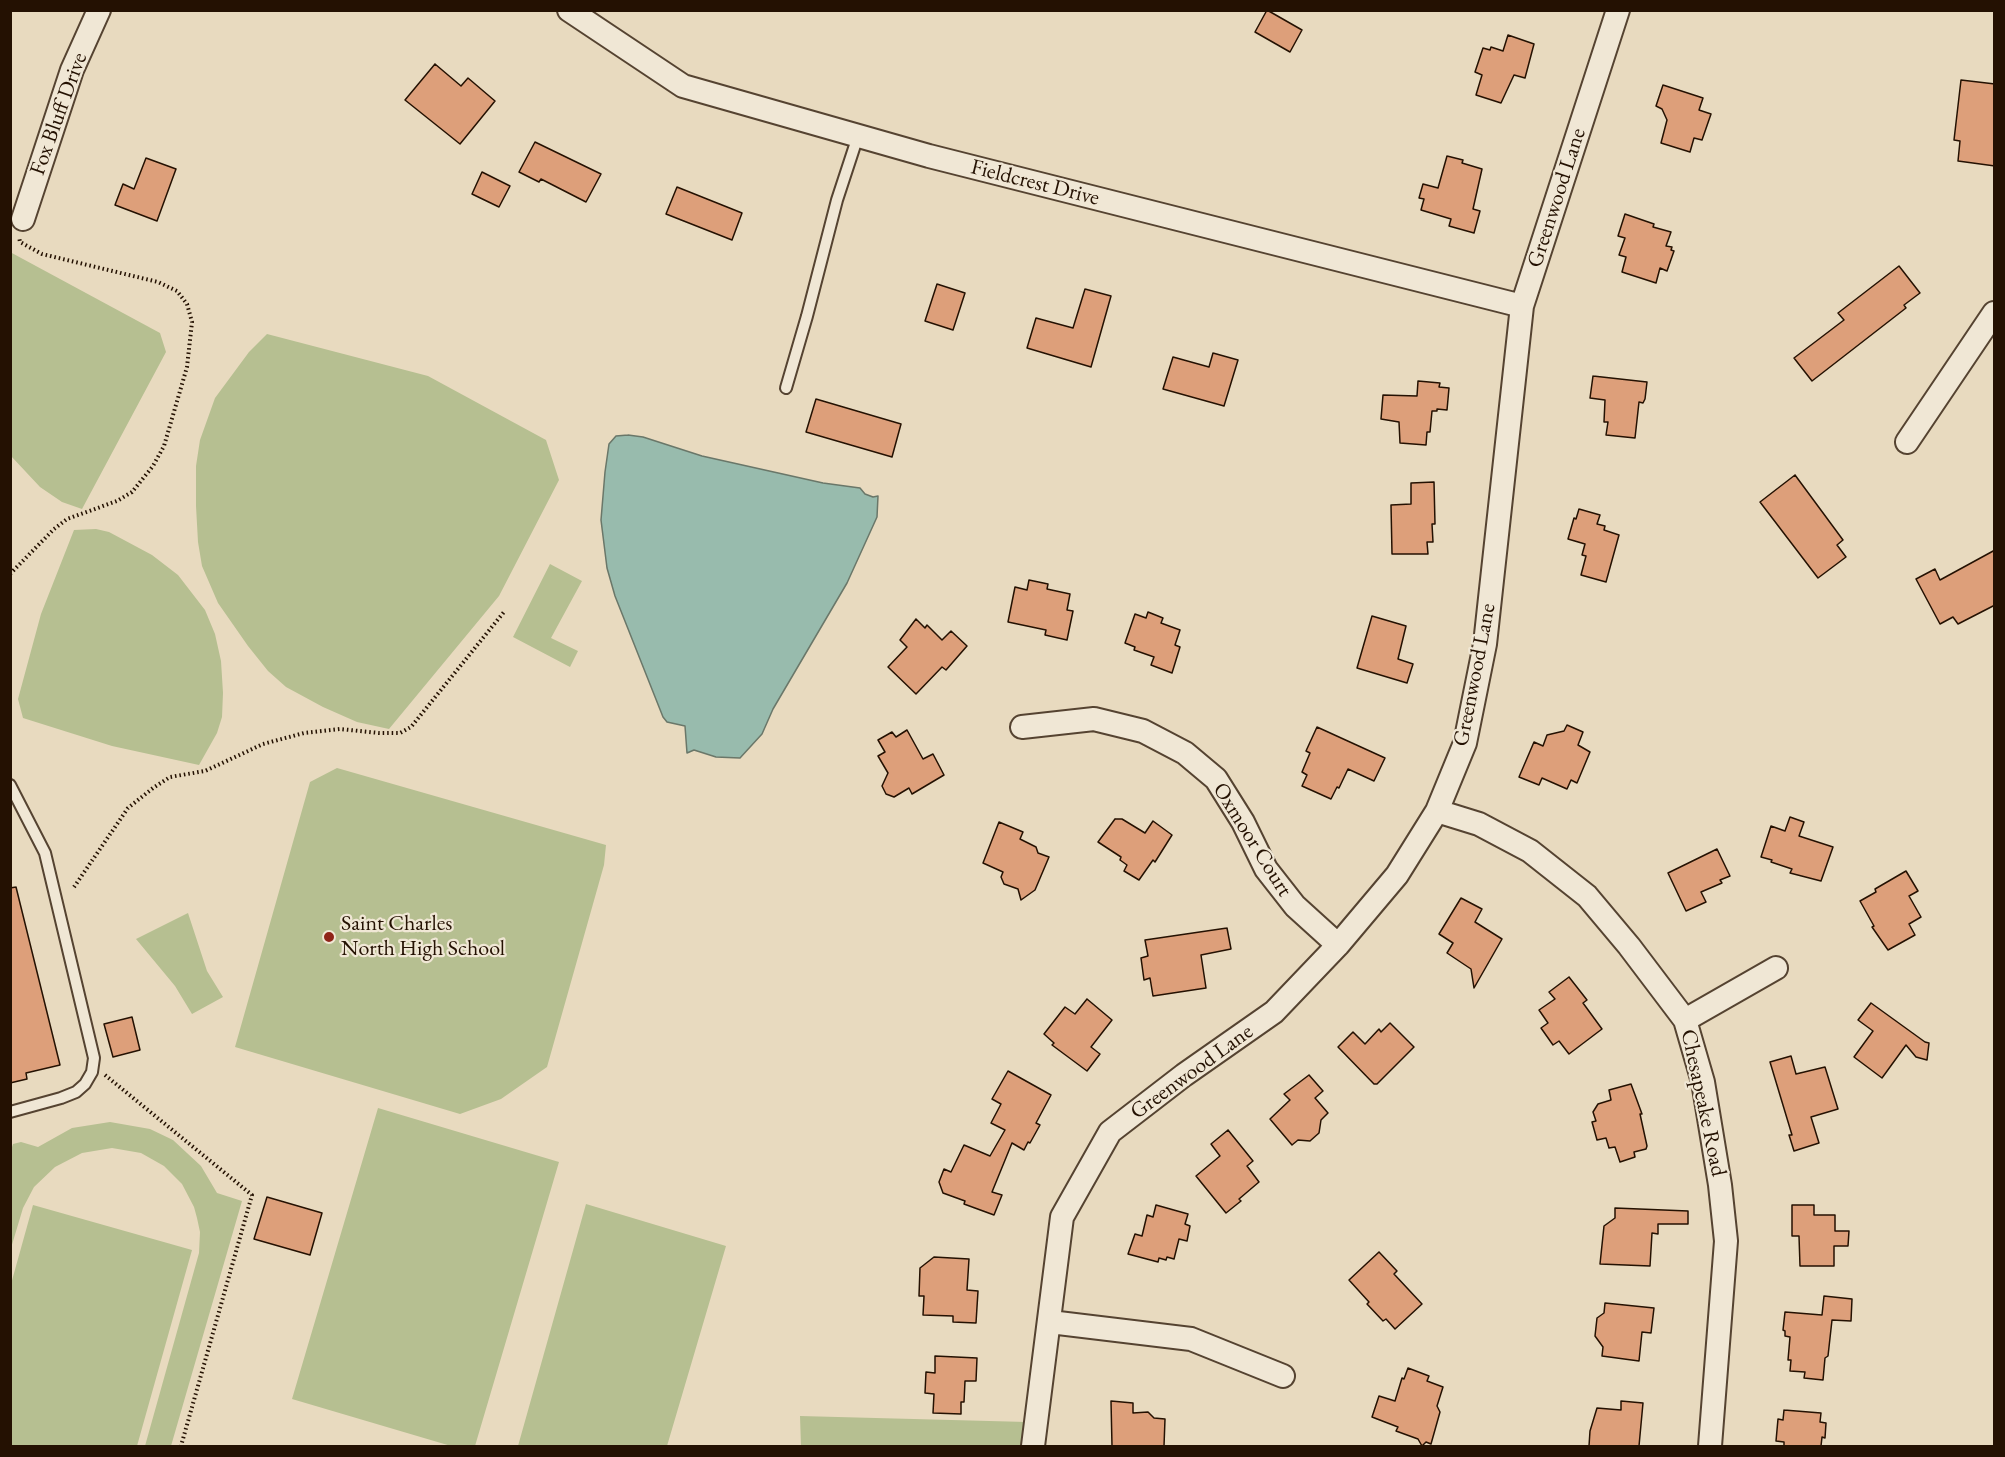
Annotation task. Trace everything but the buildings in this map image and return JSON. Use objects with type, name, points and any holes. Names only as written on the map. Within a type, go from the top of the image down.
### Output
[{"type":"street","name":"Fox Bluff Drive","points":[[23,219],[72,70],[99,10]]},
{"type":"street","name":"Fieldcrest Drive","points":[[569,10],[683,86],[941,159],[1522,306]]},
{"type":"street","name":"Greenwood Lane","points":[[1033,1446],[1062,1217],[1110,1132],[1184,1075],[1274,1012],[1338,945],[1397,875],[1437,811],[1465,743],[1485,644],[1522,306],[1618,10]]},
{"type":"street","points":[[1906,442],[1995,313]]},
{"type":"street","name":"Oxmoor Court","points":[[1022,727],[1094,719],[1143,731],[1185,753],[1216,779],[1243,822],[1266,869],[1295,906],[1338,945]]},
{"type":"street","name":"Chesapeake Road","points":[[1437,811],[1479,824],[1530,851],[1587,896],[1629,946],[1685,1020],[1703,1082],[1720,1185],[1726,1241],[1710,1446]]},
{"type":"street","points":[[1685,1020],[1776,968]]},
{"type":"street","points":[[1050,1322],[1191,1339],[1283,1376]]},
{"type":"lane","points":[[786,388],[837,200],[858,136]]},
{"type":"lane","points":[[10,785],[45,853],[94,1058],[92,1072],[85,1084],[76,1092],[10,1112]]},
{"type":"path","points":[[10,574],[54,529],[67,519],[117,501],[132,492],[153,466],[164,446],[187,367],[192,322],[187,304],[177,291],[158,282],[42,254],[31,249],[20,242],[18,235],[23,219]]},
{"type":"path","points":[[74,887],[128,808],[170,777],[205,771],[263,744],[304,733],[340,729],[400,733],[411,727],[504,612]]},
{"type":"path","points":[[93,1065],[252,1195],[181,1446]]},
{"type":"shaded area","points":[[10,252],[160,333],[166,352],[82,509],[62,502],[40,487],[11,456]]},
{"type":"shaded area","points":[[267,334],[428,376],[546,440],[559,480],[499,596],[389,729],[357,722],[286,687],[268,671],[218,603],[202,566],[196,506],[196,466],[200,440],[215,398],[249,352]]},
{"type":"shaded area","points":[[616,436],[643,437],[702,456],[823,483],[860,488],[865,494],[878,496],[877,517],[847,583],[773,709],[762,734],[740,758],[716,757],[694,750],[687,753],[685,726],[667,722],[663,717],[615,596],[607,568],[601,520],[609,444]]},
{"type":"shaded area","points":[[96,529],[109,532],[152,555],[178,575],[205,610],[215,634],[221,661],[223,693],[222,717],[217,733],[199,765],[112,746],[23,718],[18,699],[41,614],[74,530]]},
{"type":"shaded area","points":[[550,564],[582,581],[551,638],[578,651],[570,667],[513,637]]},
{"type":"shaded area","points":[[337,768],[606,845],[604,865],[547,1067],[501,1099],[460,1114],[235,1047],[310,782]]},
{"type":"shaded area","points":[[188,913],[207,971],[223,997],[192,1014],[175,986],[136,939]]},
{"type":"shaded area","points":[[378,1108],[559,1162],[475,1446],[451,1446],[292,1399]]},
{"type":"shaded area","points":[[110,1122],[150,1129],[173,1140],[201,1166],[217,1193],[242,1201],[171,1446],[145,1446],[199,1253],[200,1232],[197,1218],[182,1184],[164,1166],[141,1153],[112,1148],[82,1153],[55,1167],[34,1187],[23,1208],[11,1248],[10,1153],[13,1144],[21,1142],[38,1147],[72,1128]]},
{"type":"shaded area","points":[[586,1204],[726,1246],[667,1446],[518,1446]]},
{"type":"shaded area","points":[[33,1205],[192,1250],[137,1446],[11,1446],[11,1284]]},
{"type":"shaded area","points":[[800,1416],[1027,1422],[1027,1446],[801,1446]]},
{"type":"place","name":"Saint Charles North High School","points":[[329,937]]}]
